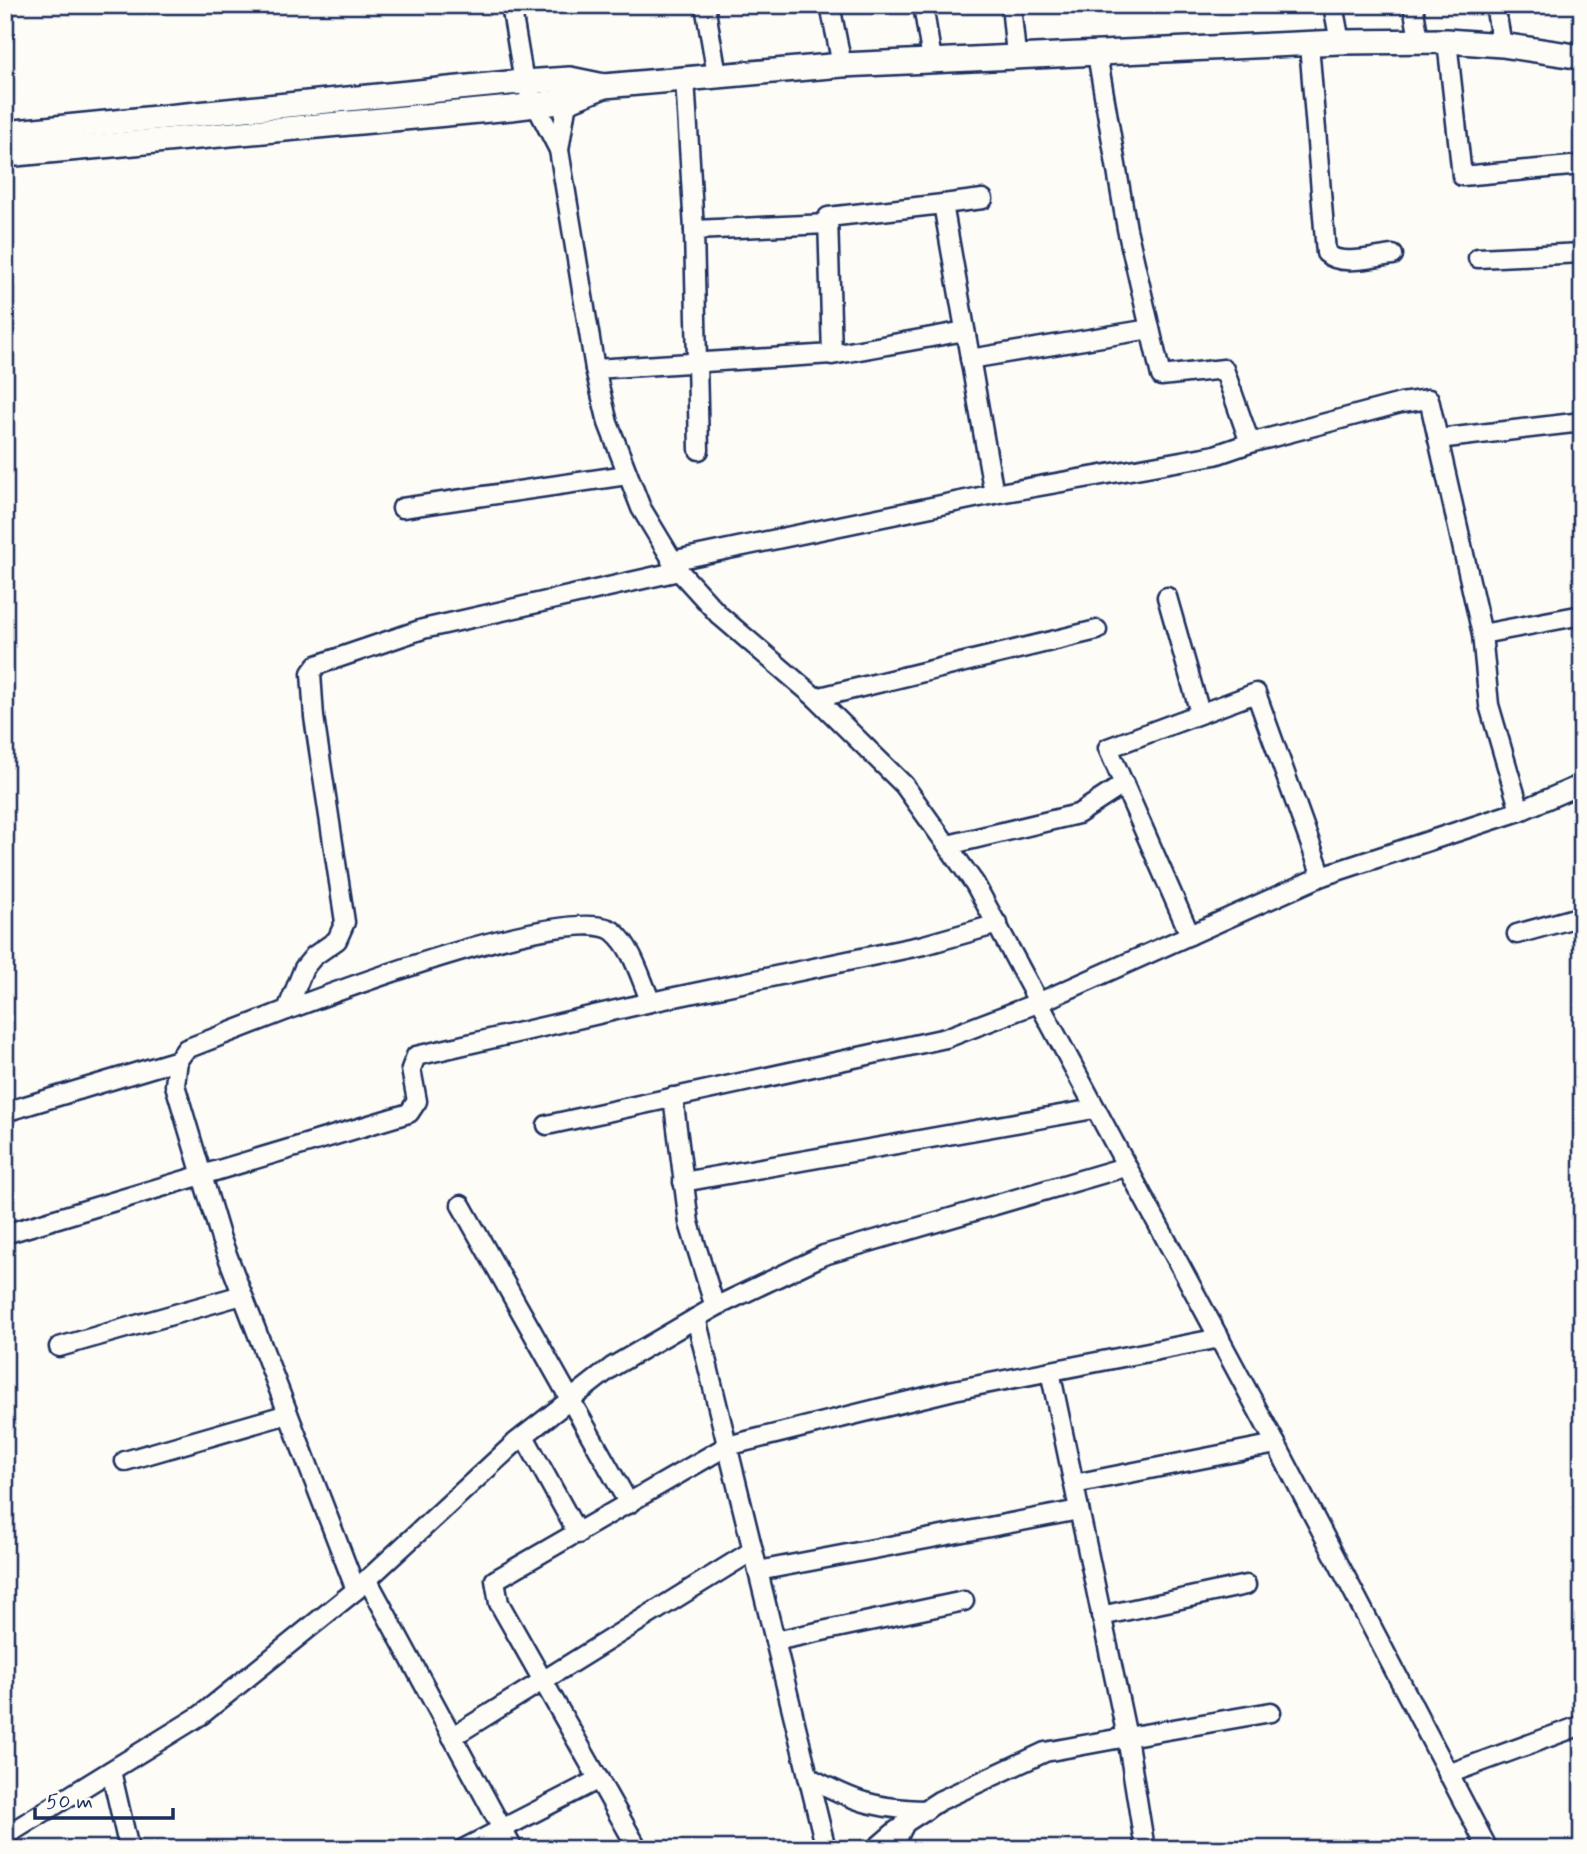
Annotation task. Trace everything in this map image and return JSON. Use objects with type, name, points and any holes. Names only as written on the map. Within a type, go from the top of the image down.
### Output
[{"type":"main road","points":[[5,155],[536,104],[569,90],[842,65],[1016,55],[1419,40],[1502,45],[1582,57]]},
{"type":"main road","points":[[5,133],[524,82],[569,90]]},
{"type":"street","points":[[511,5],[524,82],[559,149],[595,369],[627,475],[675,566],[719,615],[816,698],[904,785],[948,845],[998,924],[1040,1002],[1094,1109],[1220,1338],[1488,1849]]},
{"type":"street","points":[[705,5],[718,75]]},
{"type":"street","points":[[830,5],[842,65]]},
{"type":"street","points":[[923,5],[932,60]]},
{"type":"street","points":[[1011,5],[1016,55]]},
{"type":"street","points":[[1333,5],[1340,43]]},
{"type":"street","points":[[1413,5],[1419,40]]},
{"type":"street","points":[[1495,5],[1502,45]]},
{"type":"street","points":[[1447,41],[1462,176],[1582,165]]},
{"type":"street","points":[[1308,44],[1326,253],[1332,259],[1341,260],[1393,255]]},
{"type":"street","points":[[1097,54],[1127,229],[1161,376],[1224,369],[1250,443]]},
{"type":"street","points":[[685,78],[694,230],[699,450]]},
{"type":"street","points":[[559,149],[569,90]]},
{"type":"street","points":[[832,354],[828,217],[983,199]]},
{"type":"street","points":[[943,204],[994,494]]},
{"type":"street","points":[[694,230],[828,225]]},
{"type":"street","points":[[1478,258],[1582,253]]},
{"type":"street","points":[[970,359],[1150,329]]},
{"type":"street","points":[[595,369],[697,365],[832,354],[965,331]]},
{"type":"street","points":[[287,1010],[304,968],[314,956],[337,940],[345,922],[314,717],[311,673],[317,664],[423,629],[675,566],[994,494],[1215,455],[1250,443],[1427,398],[1431,402],[1482,634],[1489,705],[1520,811]]},
{"type":"street","points":[[1438,439],[1582,422]]},
{"type":"street","points":[[402,508],[627,475]]},
{"type":"street","points":[[1167,597],[1200,713]]},
{"type":"street","points":[[1482,634],[1582,615]]},
{"type":"street","points":[[816,698],[1097,630]]},
{"type":"street","points":[[1190,935],[1108,748],[1256,693],[1322,876]]},
{"type":"street","points":[[948,845],[1078,814],[1124,783]]},
{"type":"street","points":[[547,1125],[946,1038],[1040,1002],[1322,876],[1520,811],[1582,784]]},
{"type":"street","points":[[1517,934],[1582,916]]},
{"type":"street","points":[[5,1234],[409,1113],[417,1101],[411,1069],[416,1056],[651,1002],[924,945],[998,924]]},
{"type":"street","points":[[513,1849],[452,1737],[362,1585],[288,1414],[242,1295],[201,1175],[175,1085],[178,1060],[186,1049],[287,1010],[495,939],[555,929],[598,926],[613,930],[626,948],[651,1002]]},
{"type":"street","points":[[5,1112],[178,1060]]},
{"type":"street","points":[[673,1097],[689,1223],[715,1307]]},
{"type":"street","points":[[683,1182],[1094,1109]]},
{"type":"street","points":[[5,1836],[201,1715],[362,1585],[524,1436],[612,1367],[715,1307],[824,1255],[1125,1167]]},
{"type":"street","points":[[461,1205],[629,1504]]},
{"type":"street","points":[[59,1347],[242,1295]]},
{"type":"street","points":[[696,1318],[826,1849]]},
{"type":"street","points":[[638,1849],[499,1603],[495,1580],[727,1446],[954,1390],[1220,1338]]},
{"type":"street","points":[[1049,1371],[1127,1737],[1145,1849]]},
{"type":"street","points":[[125,1461],[288,1414]]},
{"type":"street","points":[[524,1436],[578,1534]]},
{"type":"street","points":[[1074,1485],[1276,1444]]},
{"type":"street","points":[[758,1571],[1079,1510]]},
{"type":"street","points":[[452,1737],[752,1551]]},
{"type":"street","points":[[1101,1616],[1246,1585]]},
{"type":"street","points":[[775,1641],[964,1601]]},
{"type":"street","points":[[875,1849],[926,1810],[1045,1752],[1271,1712]]},
{"type":"street","points":[[1448,1774],[1582,1725]]},
{"type":"street","points":[[111,1771],[129,1849]]},
{"type":"street","points":[[808,1777],[849,1799],[884,1809],[926,1810]]},
{"type":"street","points":[[463,1849],[599,1779]]},
{"type":"street","points":[[892,1849],[905,1824]]}]
